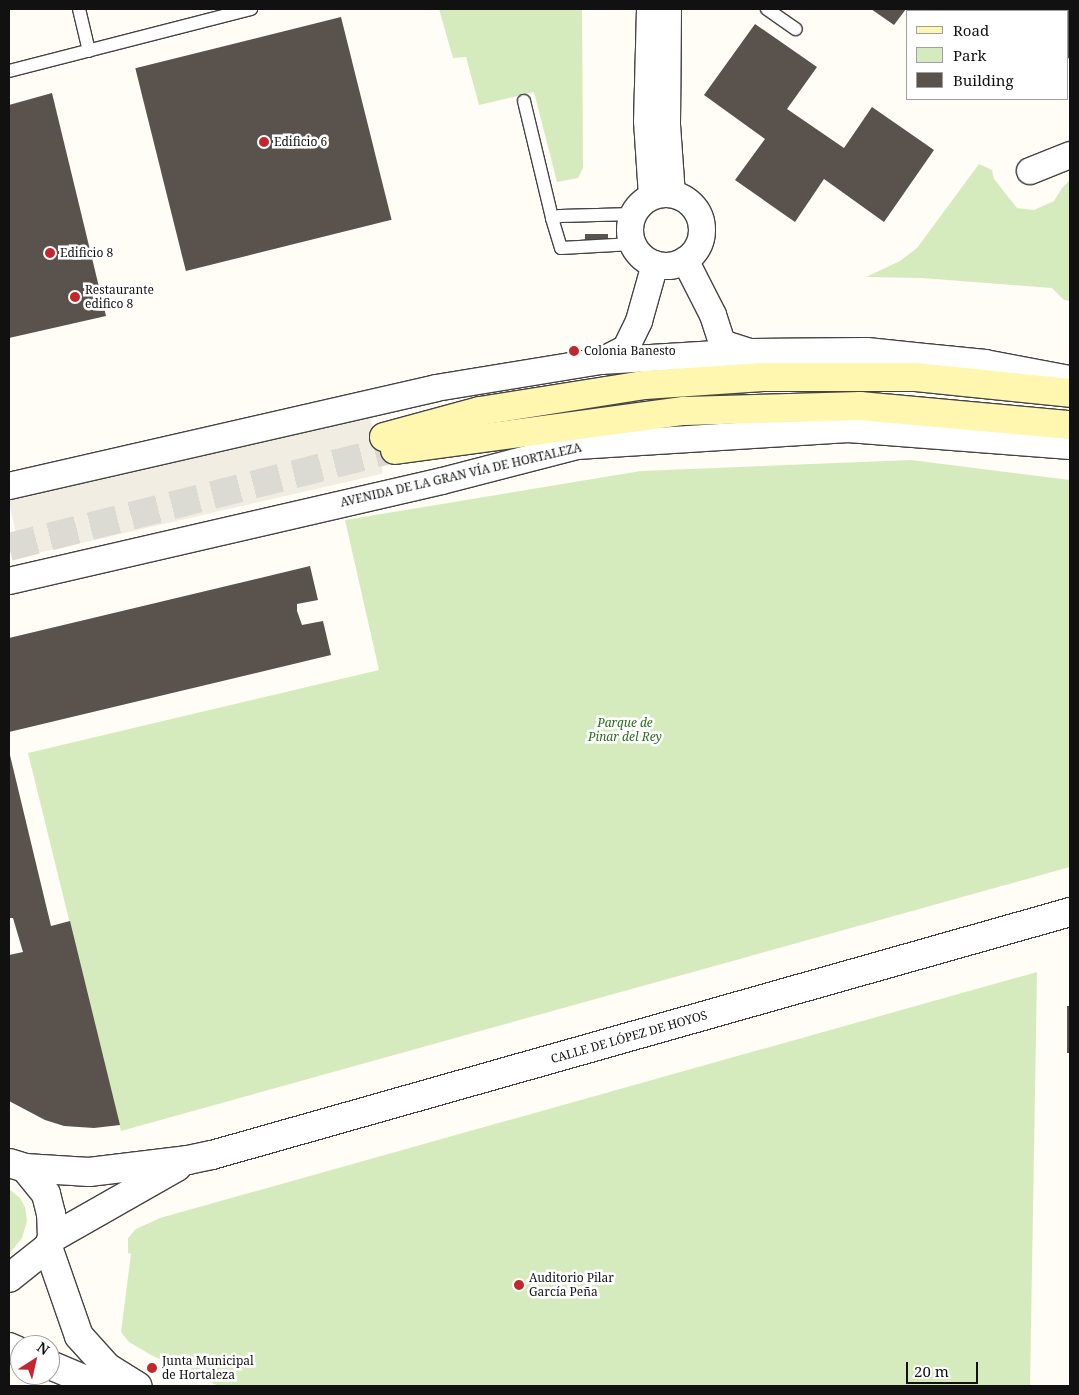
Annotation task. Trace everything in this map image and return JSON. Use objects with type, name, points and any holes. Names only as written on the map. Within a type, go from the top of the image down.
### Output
[{"type":"main road","name":"AVENIDA DE LA GRAN VÍA DE HORTALEZA","points":[[1070,393],[916,377],[764,377],[645,385],[480,411],[385,444],[685,411],[860,406],[1070,425]]},
{"type":"street","points":[[650,9],[647,121],[662,195]]},
{"type":"street","points":[[662,195],[667,125],[668,9]]},
{"type":"street","points":[[1030,171],[1070,155]]},
{"type":"street","points":[[662,195],[684,198],[693,206],[700,217],[702,229],[700,241],[694,252],[685,260],[665,266],[646,260],[633,244],[630,229],[634,214],[641,203],[662,195]]},
{"type":"street","points":[[685,260],[713,314],[722,343],[750,352]]},
{"type":"street","points":[[601,361],[626,348],[639,320],[655,264]]},
{"type":"street","points":[[9,486],[436,388],[601,361],[750,352],[867,351],[985,362],[1070,379]]},
{"type":"street","name":"AVENIDA DE LA GRAN VÍA DE HORTALEZA","points":[[9,581],[442,480],[577,446],[848,429],[1070,446]]},
{"type":"street","name":"CALLE DE LÓPEZ DE HOYOS","points":[[17,1165],[89,1172],[188,1160],[1070,912]]},
{"type":"street","name":"CALLE DE LÓPEZ DE HOYOS","points":[[9,1278],[50,1243],[188,1160]]},
{"type":"street","points":[[17,1165],[46,1193],[51,1214],[50,1243],[79,1336],[107,1367],[137,1386]]},
{"type":"street","points":[[60,1369],[100,1386]]},
{"type":"lane","points":[[79,9],[89,51]]},
{"type":"lane","points":[[9,71],[251,9]]},
{"type":"lane","points":[[767,9],[796,29]]},
{"type":"lane","points":[[524,101],[561,248],[633,244]]},
{"type":"lane","points":[[552,218],[560,216],[634,214]]},
{"type":"green space","points":[[439,9],[582,9],[583,168],[578,178],[557,182],[534,92],[479,105],[466,57],[453,58]]},
{"type":"green space","points":[[979,164],[992,170],[994,179],[1017,208],[1034,210],[1054,201],[1062,188],[1070,180],[1070,301],[1064,300],[1052,288],[922,278],[866,277],[900,261],[917,248]]},
{"type":"green space","name":"Parque de Pinar del Rey","points":[[911,460],[1070,480],[1070,867],[121,1131],[28,753],[379,670],[345,520],[641,471]]},
{"type":"green space","points":[[1037,972],[1030,1386],[219,1386],[151,1355],[129,1342],[121,1332],[131,1254],[128,1253],[128,1238],[136,1229],[160,1218]]},
{"type":"green space","points":[[9,1189],[20,1198],[25,1207],[27,1221],[22,1238],[9,1254]]},
{"type":"shaded area","points":[[369,413],[383,473],[21,557],[9,496]]},
{"type":"building","points":[[871,9],[906,9],[894,25]]},
{"type":"building","points":[[1070,9],[1070,59],[1069,10]]},
{"type":"building","name":"Edificio 6","points":[[341,17],[392,220],[186,271],[135,68]]},
{"type":"building","points":[[755,24],[817,67],[787,109],[844,148],[872,107],[934,150],[884,222],[824,179],[795,222],[735,180],[765,139],[704,95]]},
{"type":"building","name":"Edificio 8","points":[[52,93],[106,316],[9,338],[9,105]]},
{"type":"building","points":[[585,234],[608,234],[608,243],[585,243]]},
{"type":"building","points":[[310,566],[318,600],[297,604],[297,611],[302,625],[323,621],[331,655],[9,732],[9,638]]},
{"type":"building","points":[[9,751],[51,926],[70,921],[120,1125],[94,1128],[64,1126],[45,1120],[9,1101],[9,955],[23,952],[13,918],[9,918]]},
{"type":"building","points":[[1067,1006],[1070,1006],[1070,1053],[1067,1053]]},
{"type":"tunnel","points":[[9,547],[386,451]]},
{"type":"place","name":"Edificio 6","points":[[264,142]]},
{"type":"place","name":"Edificio 8","points":[[50,253]]},
{"type":"place","name":"Restaurante edifico 8","points":[[75,297]]},
{"type":"place","name":"Colonia Banesto","points":[[574,351]]},
{"type":"place","name":"Auditorio Pilar García Peña","points":[[519,1285]]},
{"type":"place","name":"Junta Municipal de Hortaleza","points":[[152,1368]]}]
